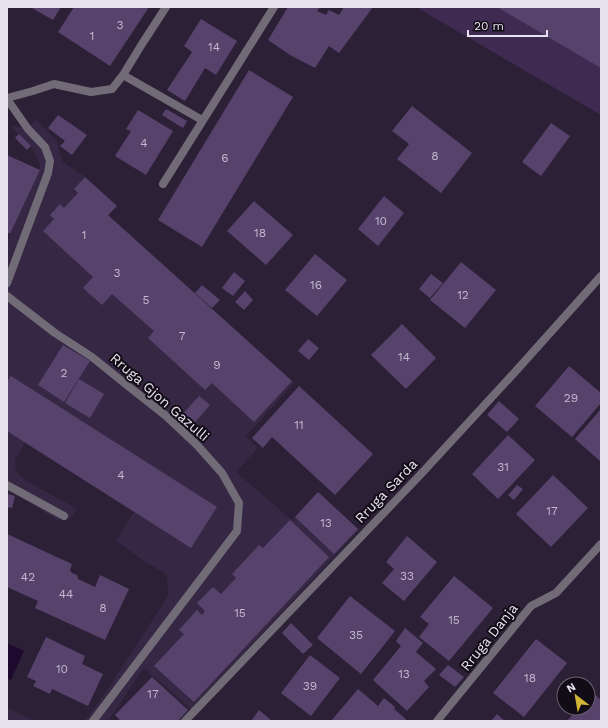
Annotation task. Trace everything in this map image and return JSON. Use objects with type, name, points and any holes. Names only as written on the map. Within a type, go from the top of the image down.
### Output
[{"type":"street","points":[[7,283],[48,173],[50,161],[45,147],[28,129],[7,99],[33,92],[54,84],[91,92],[112,88],[123,75],[166,7]]},
{"type":"street","points":[[163,184],[274,7]]},
{"type":"street","points":[[123,75],[202,120]]},
{"type":"street","name":"Rruga Sarda","points":[[185,721],[426,468],[601,276]]},
{"type":"street","name":"Rruga Gjon Gazulli","points":[[7,296],[55,333],[92,357],[164,415],[197,445],[222,473],[239,502],[237,531],[93,721]]},
{"type":"street","points":[[7,485],[64,516]]},
{"type":"street","name":"Rruga Danja","points":[[437,721],[531,606],[556,593],[601,544]]},
{"type":"shaded area","points":[[416,7],[601,7],[601,115]]},
{"type":"shaded area","points":[[36,119],[57,141],[62,161],[85,177],[117,206],[108,216],[294,383],[246,436],[258,448],[236,472],[292,520],[318,492],[359,530],[191,709],[144,668],[108,721],[84,721],[104,695],[168,596],[167,575],[116,541],[134,512],[25,443],[15,460],[16,472],[29,482],[77,509],[71,518],[57,520],[8,489],[7,499],[7,241],[40,170],[40,164],[31,146],[9,125],[28,129]]},
{"type":"shaded area","points":[[7,643],[24,651],[11,680],[7,678]]},
{"type":"shaded area","points":[[7,708],[35,721],[7,721]]},
{"type":"building","points":[[30,7],[61,7],[53,20]]},
{"type":"building","points":[[74,7],[149,7],[110,66],[58,32]]},
{"type":"building","points":[[288,7],[320,7],[317,11],[326,15],[329,10],[339,15],[344,7],[373,7],[339,53],[329,46],[315,68],[290,55],[268,40]]},
{"type":"building","points":[[497,7],[601,7],[601,68]]},
{"type":"building","points":[[201,19],[237,41],[216,75],[205,68],[185,101],[167,90],[192,52],[184,46]]},
{"type":"building","points":[[249,70],[293,97],[202,247],[158,220]]},
{"type":"building","points":[[412,106],[472,153],[441,193],[397,159],[409,144],[392,131]]},
{"type":"building","points":[[166,109],[187,121],[183,128],[162,115]]},
{"type":"building","points":[[138,110],[173,131],[146,175],[115,156],[131,131],[126,129]]},
{"type":"building","points":[[58,115],[87,135],[72,155],[60,146],[65,141],[48,128]]},
{"type":"building","points":[[551,123],[570,136],[541,176],[522,162]]},
{"type":"building","points":[[19,134],[31,146],[27,150],[15,138]]},
{"type":"building","points":[[7,155],[40,170],[10,234],[7,232]]},
{"type":"building","points":[[85,177],[117,206],[108,215],[292,381],[254,422],[212,383],[205,390],[148,338],[154,331],[112,294],[102,305],[83,288],[93,277],[43,231],[54,219],[50,215],[60,204],[64,208],[78,193],[74,189]]},
{"type":"building","points":[[384,196],[404,213],[378,246],[358,229]]},
{"type":"building","points":[[254,201],[293,235],[266,265],[227,231]]},
{"type":"building","points":[[315,254],[347,280],[317,316],[285,290]]},
{"type":"building","points":[[461,262],[496,290],[465,328],[430,300]]},
{"type":"building","points":[[234,272],[245,281],[233,296],[222,288]]},
{"type":"building","points":[[431,274],[443,283],[430,298],[419,289]]},
{"type":"building","points":[[202,285],[220,300],[212,308],[195,293]]},
{"type":"building","points":[[245,291],[253,300],[244,310],[235,302]]},
{"type":"building","points":[[402,324],[436,358],[406,389],[371,355]]},
{"type":"building","points":[[308,339],[319,348],[309,360],[298,351]]},
{"type":"building","points":[[63,345],[90,361],[64,402],[38,385]]},
{"type":"building","points":[[569,366],[601,393],[601,403],[572,437],[535,406]]},
{"type":"building","points":[[11,376],[217,507],[191,548],[7,431],[7,381]]},
{"type":"building","points":[[79,379],[104,394],[90,418],[65,403]]},
{"type":"building","points":[[299,386],[373,454],[335,495],[272,437],[263,448],[252,438]]},
{"type":"building","points":[[199,396],[210,405],[191,427],[180,417]]},
{"type":"building","points":[[499,401],[519,419],[507,432],[487,415]]},
{"type":"building","points":[[601,409],[601,462],[575,439]]},
{"type":"building","points":[[508,435],[535,460],[498,499],[472,474]]},
{"type":"building","points":[[553,475],[588,508],[551,547],[516,514]]},
{"type":"building","points":[[517,485],[523,489],[514,500],[508,495]]},
{"type":"building","points":[[318,492],[358,529],[334,554],[295,517]]},
{"type":"building","points":[[8,494],[15,496],[12,508],[7,507]]},
{"type":"building","points":[[290,520],[329,557],[194,702],[154,666],[184,634],[179,630],[197,610],[202,615],[205,611],[197,603],[213,587],[221,594],[236,578],[232,574],[259,545],[263,548]]},
{"type":"building","points":[[7,534],[72,564],[70,570],[72,573],[77,575],[78,579],[95,587],[100,575],[129,589],[105,640],[35,608],[38,601],[7,587]]},
{"type":"building","points":[[407,536],[437,562],[404,601],[382,583],[394,569],[386,562]]},
{"type":"building","points":[[454,576],[493,608],[449,661],[419,637],[429,624],[420,617]]},
{"type":"building","points":[[350,596],[395,631],[361,674],[317,638]]},
{"type":"building","points":[[291,623],[313,645],[303,654],[282,633]]},
{"type":"building","points":[[405,628],[423,643],[416,652],[436,669],[424,681],[429,687],[407,711],[373,680],[401,646],[396,641]]},
{"type":"building","points":[[46,637],[85,656],[82,664],[103,674],[88,706],[52,689],[50,694],[33,686],[36,681],[27,677]]},
{"type":"building","points":[[536,639],[567,663],[524,717],[493,693]]},
{"type":"building","points":[[310,655],[340,678],[311,716],[281,693]]},
{"type":"building","points":[[448,665],[464,677],[455,687],[439,675]]},
{"type":"building","points":[[152,677],[188,710],[178,721],[121,721],[115,715]]},
{"type":"building","points":[[358,689],[378,706],[384,698],[406,719],[404,721],[331,721]]},
{"type":"building","points":[[596,696],[601,700],[601,721],[567,721],[571,716],[596,716]]},
{"type":"building","points":[[259,710],[272,721],[251,721]]},
{"type":"building","points":[[497,714],[505,721],[491,721]]}]
